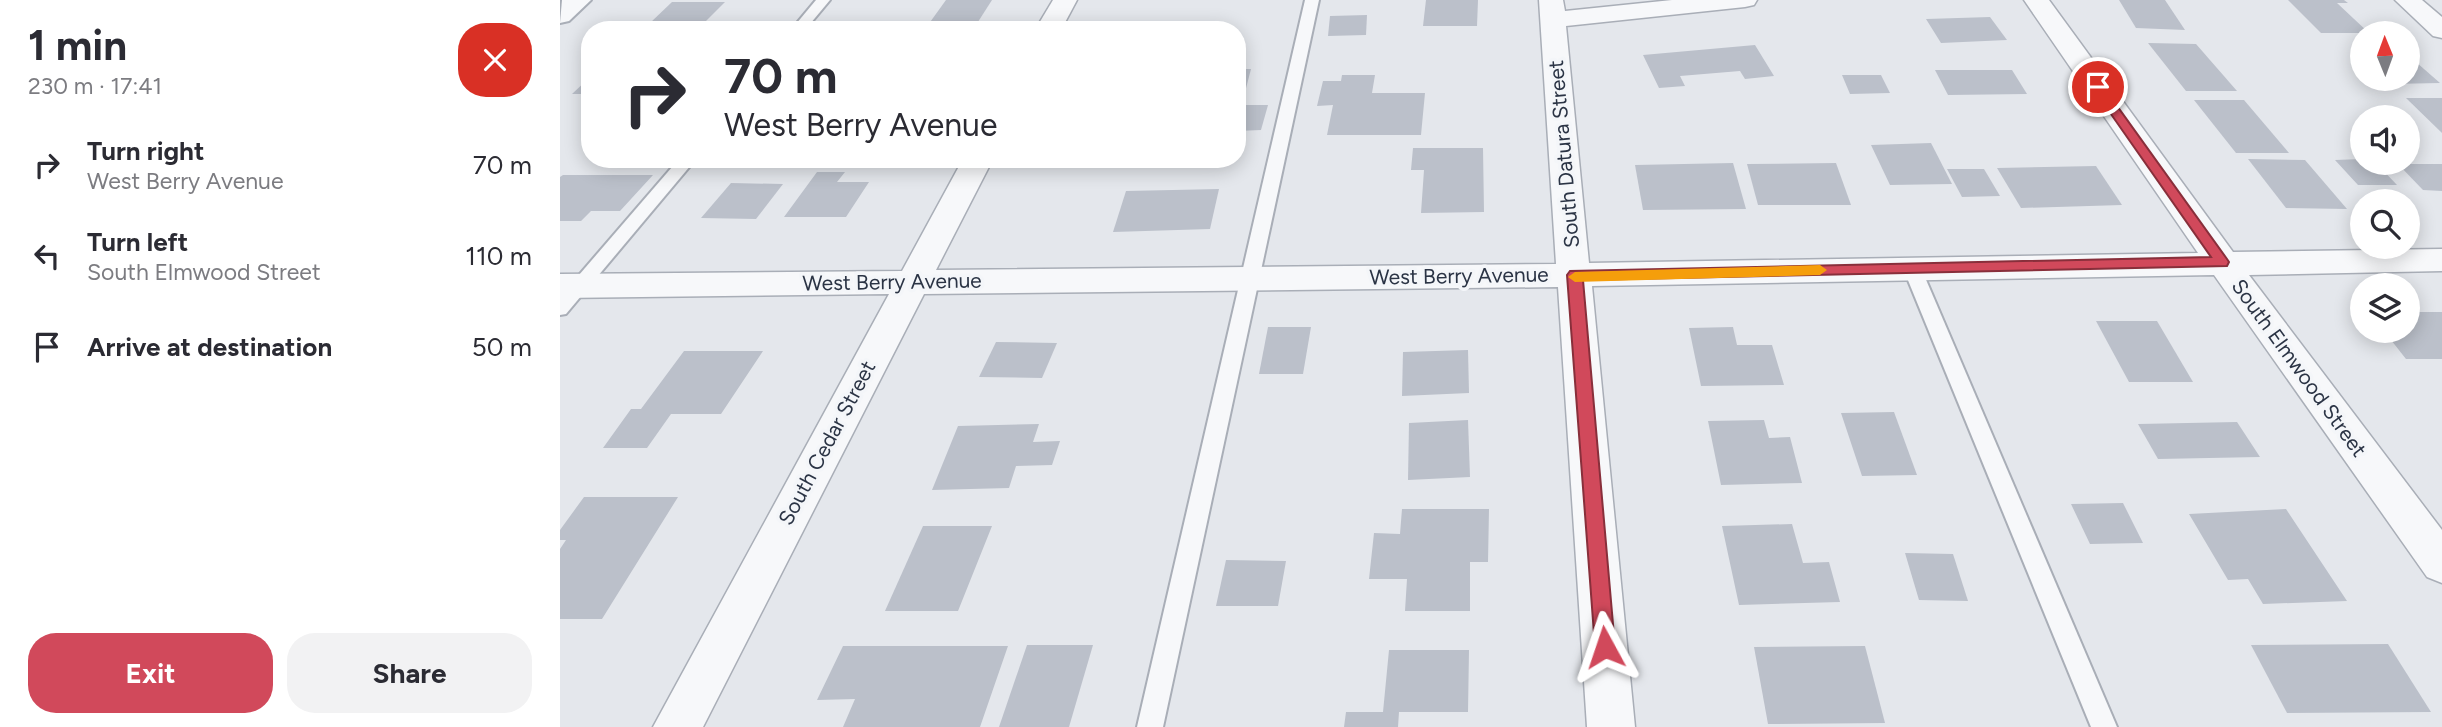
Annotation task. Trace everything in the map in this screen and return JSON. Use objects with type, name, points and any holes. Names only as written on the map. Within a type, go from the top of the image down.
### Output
[{"type":"street","points":[[560,15],[578,0]]},
{"type":"street","points":[[1053,21],[1065,0]]},
{"type":"street","points":[[1552,10],[1745,0]]},
{"type":"street","name":"South Elmwood Street","points":[[2036,0],[2222,262],[2442,564]]},
{"type":"street","points":[[2407,0],[2442,30]]},
{"type":"street","name":"South Datura Street","points":[[1552,10],[1611,727]]},
{"type":"street","name":"South Cedar Street","points":[[677,727],[973,168]]},
{"type":"street","name":"West Berry Avenue","points":[[567,294],[911,282],[1575,275],[2442,260]]},
{"type":"lane","points":[[806,21],[823,0]]},
{"type":"lane","points":[[1150,727],[1312,0]]},
{"type":"lane","points":[[567,294],[680,168]]},
{"type":"lane","points":[[1912,268],[2104,727]]},
{"type":"building","points":[[946,0],[992,0],[979,21],[931,21]]},
{"type":"building","points":[[1426,0],[1478,0],[1477,26],[1423,26]]},
{"type":"building","points":[[2119,0],[2165,0],[2185,30],[2136,28]]},
{"type":"building","points":[[2288,0],[2344,0],[2348,3],[2337,3],[2356,21],[2350,21],[2350,33],[2321,33]]},
{"type":"building","points":[[672,2],[725,2],[706,21],[652,21]]},
{"type":"building","points":[[1367,15],[1366,35],[1328,36],[1330,16]]},
{"type":"building","points":[[1990,17],[2007,40],[1941,43],[1926,19]]},
{"type":"building","points":[[2148,43],[2196,44],[2237,91],[2186,91]]},
{"type":"building","points":[[1755,45],[1774,76],[1745,79],[1740,71],[1680,76],[1685,86],[1659,88],[1643,55]]},
{"type":"building","points":[[2420,66],[2440,83],[2420,83]]},
{"type":"building","points":[[1246,69],[1251,69],[1246,88]]},
{"type":"building","points":[[1935,70],[2012,70],[2027,94],[1948,95]]},
{"type":"building","points":[[1342,75],[1375,75],[1372,93],[1425,93],[1421,135],[1327,135],[1333,105],[1317,106],[1323,81],[1341,81]]},
{"type":"building","points":[[1842,75],[1881,75],[1890,93],[1850,94]]},
{"type":"building","points":[[581,86],[581,94],[572,94]]},
{"type":"building","points":[[2406,98],[2442,98],[2442,133],[2420,112],[2420,105],[2413,105]]},
{"type":"building","points":[[2194,100],[2244,100],[2289,153],[2236,153]]},
{"type":"building","points":[[1246,105],[1268,105],[1261,130],[1246,131]]},
{"type":"building","points":[[1931,143],[1952,184],[1890,185],[1871,145]]},
{"type":"building","points":[[1413,148],[1483,148],[1484,212],[1421,213],[1424,170],[1411,170]]},
{"type":"building","points":[[2248,159],[2305,160],[2347,209],[2286,208]]},
{"type":"building","points":[[2350,159],[2350,175],[2387,175],[2397,185],[2358,185],[2335,160]]},
{"type":"building","points":[[1733,163],[1746,209],[1643,210],[1635,165]]},
{"type":"building","points":[[1836,163],[1851,205],[1758,205],[1747,164]]},
{"type":"building","points":[[2420,164],[2442,164],[2442,191],[2423,190],[2409,175],[2420,175]]},
{"type":"building","points":[[2096,166],[2122,205],[2021,208],[1997,168]]},
{"type":"building","points":[[1947,169],[1984,169],[2000,196],[1962,197]]},
{"type":"building","points":[[817,172],[845,172],[837,182],[869,182],[846,217],[784,217]]},
{"type":"building","points":[[653,175],[620,211],[591,211],[581,221],[560,221],[560,177]]},
{"type":"building","points":[[731,183],[783,184],[756,219],[701,218]]},
{"type":"building","points":[[1219,189],[1210,229],[1113,232],[1126,191]]},
{"type":"building","points":[[2420,312],[2442,312],[2442,359],[2406,359],[2393,343],[2420,343]]},
{"type":"building","points":[[2096,321],[2157,321],[2193,382],[2129,382]]},
{"type":"building","points":[[1268,327],[1311,327],[1303,374],[1259,374]]},
{"type":"building","points":[[1733,327],[1737,345],[1772,345],[1784,385],[1701,386],[1689,328]]},
{"type":"building","points":[[996,342],[1057,343],[1042,378],[979,377]]},
{"type":"building","points":[[1468,350],[1469,393],[1402,396],[1403,352]]},
{"type":"building","points":[[684,351],[763,351],[721,414],[671,414],[647,448],[603,448],[631,409],[641,409]]},
{"type":"building","points":[[1894,412],[1917,475],[1862,476],[1841,413]]},
{"type":"building","points":[[1468,420],[1470,477],[1408,480],[1409,423]]},
{"type":"building","points":[[1764,420],[1769,438],[1790,437],[1802,483],[1721,485],[1708,421]]},
{"type":"building","points":[[2237,422],[2260,457],[2158,459],[2138,424]]},
{"type":"building","points":[[1039,424],[1033,442],[1060,441],[1052,465],[1016,466],[1009,488],[932,490],[958,426]]},
{"type":"building","points":[[584,497],[678,497],[602,619],[560,619],[560,549],[566,540],[560,540],[560,530]]},
{"type":"building","points":[[2123,503],[2143,543],[2090,544],[2071,504]]},
{"type":"building","points":[[1402,509],[1489,509],[1488,562],[1470,562],[1470,611],[1405,611],[1407,579],[1369,579],[1374,533],[1400,534]]},
{"type":"building","points":[[2286,509],[2347,601],[2263,604],[2248,579],[2228,580],[2189,514]]},
{"type":"building","points":[[1792,524],[1803,563],[1829,562],[1840,602],[1739,605],[1722,526]]},
{"type":"building","points":[[923,526],[992,526],[958,611],[885,611]]},
{"type":"building","points":[[1905,553],[1953,554],[1968,601],[1919,600]]},
{"type":"building","points":[[1226,560],[1286,561],[1278,606],[1216,606]]},
{"type":"building","points":[[2388,644],[2431,712],[2287,713],[2251,645]]},
{"type":"building","points":[[1027,645],[1093,645],[1069,727],[999,727]]},
{"type":"building","points":[[843,646],[1008,646],[980,727],[843,727],[855,699],[817,700]]},
{"type":"building","points":[[1865,646],[1885,723],[1768,724],[1754,647]]},
{"type":"building","points":[[1389,650],[1469,650],[1468,712],[1399,712],[1398,727],[1344,727],[1346,712],[1383,712]]},
{"type":"slow traffic","points":[[1575,277],[1820,270]]},
{"type":"route","points":[[1605,647],[1575,275],[2222,262],[2098,87]]}]
